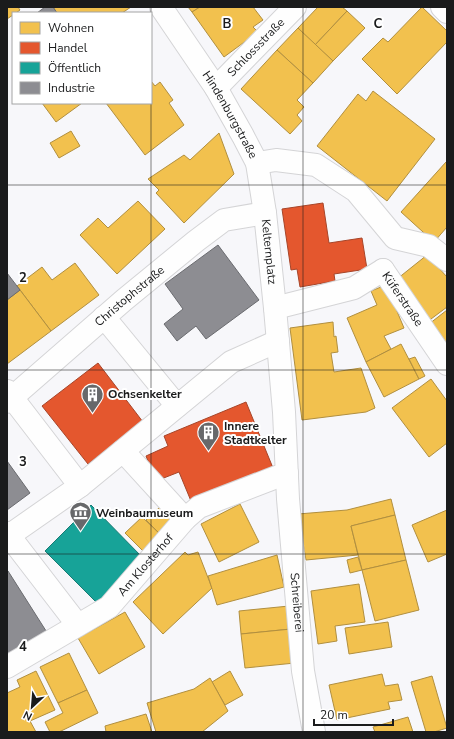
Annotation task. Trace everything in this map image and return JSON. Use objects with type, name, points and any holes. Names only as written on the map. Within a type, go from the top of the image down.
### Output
[{"type":"street","name":"Hindenburgstraße","points":[[161,7],[216,88],[257,163],[276,160],[316,165],[356,191],[395,238]]},
{"type":"street","name":"Schlossstraße","points":[[216,88],[295,7]]},
{"type":"street","points":[[442,7],[447,12]]},
{"type":"street","name":"Kelternplatz","points":[[257,163],[265,213],[275,308],[287,473]]},
{"type":"street","name":"Christophstraße","points":[[9,397],[196,241],[224,220],[265,213]]},
{"type":"street","points":[[382,270],[395,238],[429,246],[447,260]]},
{"type":"street","name":"Küferstraße","points":[[275,308],[354,288],[382,270],[447,364]]},
{"type":"street","points":[[104,317],[177,406]]},
{"type":"street","points":[[77,624],[8,535],[80,486],[231,362],[278,341]]},
{"type":"street","points":[[9,397],[80,486]]},
{"type":"street","points":[[123,451],[185,520]]},
{"type":"street","name":"Am Klosterhof","points":[[7,667],[77,624],[108,607],[185,520],[199,507],[287,473]]},
{"type":"street","name":"Schreiberei","points":[[287,473],[303,671],[314,732]]},
{"type":"building: Wohnen","points":[[7,7],[18,7],[20,10],[17,12],[12,12],[12,16],[7,19]]},
{"type":"building: Wohnen","points":[[53,7],[131,7],[124,12],[56,12]]},
{"type":"building: Wohnen","points":[[188,7],[200,7],[192,12]]},
{"type":"building: Wohnen","points":[[200,7],[253,7],[263,20],[253,27],[258,32],[224,57],[192,12]]},
{"type":"building: Wohnen","points":[[318,7],[342,7],[347,11],[315,45],[298,28]]},
{"type":"building: Wohnen","points":[[422,7],[447,31],[447,42],[397,94],[362,59],[383,38],[388,42]]},
{"type":"building: Wohnen","points":[[347,11],[365,28],[333,61],[315,45]]},
{"type":"building: Wohnen","points":[[298,28],[333,61],[313,83],[277,50]]},
{"type":"building: Wohnen","points":[[277,50],[313,83],[297,100],[304,107],[297,115],[302,121],[290,134],[241,89]]},
{"type":"building: Wohnen","points":[[152,82],[155,86],[160,82],[173,100],[169,103],[184,125],[145,155],[107,104],[152,104]]},
{"type":"building: Wohnen","points":[[373,91],[435,139],[387,201],[317,146],[358,94],[366,101]]},
{"type":"building: Wohnen","points":[[43,104],[81,104],[56,122]]},
{"type":"building: Wohnen","points":[[71,131],[80,146],[59,158],[50,143]]},
{"type":"building: Wohnen","points":[[219,133],[234,174],[184,223],[156,193],[159,190],[148,179],[184,155],[190,160]]},
{"type":"building: Wohnen","points":[[446,162],[447,227],[434,242],[401,212]]},
{"type":"building: Wohnen","points":[[138,201],[165,229],[117,274],[80,235],[98,218],[108,228]]},
{"type":"building: Wohnen","points":[[427,255],[447,277],[447,307],[427,322],[397,279]]},
{"type":"building: Wohnen","points":[[75,263],[99,295],[51,331],[17,286],[42,267],[52,280]]},
{"type":"building: Wohnen","points":[[386,285],[404,328],[384,336],[391,349],[366,362],[347,318],[377,305],[371,291]]},
{"type":"building: Wohnen","points":[[20,290],[51,331],[7,364],[7,300]]},
{"type":"building: Wohnen","points":[[447,310],[447,349],[429,324]]},
{"type":"building: Wohnen","points":[[333,322],[334,337],[336,336],[338,352],[331,353],[334,372],[361,368],[375,408],[366,412],[302,420],[290,328]]},
{"type":"building: Wohnen","points":[[401,344],[419,379],[384,397],[366,362]]},
{"type":"building: Wohnen","points":[[415,357],[425,376],[419,379],[409,359]]},
{"type":"building: Wohnen","points":[[431,379],[447,401],[447,443],[429,457],[392,408]]},
{"type":"building: Wohnen","points":[[391,499],[395,515],[351,526],[358,555],[306,560],[298,514],[347,510]]},
{"type":"building: Wohnen","points":[[240,504],[259,542],[219,562],[201,524]]},
{"type":"building: Wohnen","points":[[160,507],[177,524],[164,538],[146,520]]},
{"type":"building: Wohnen","points":[[447,510],[447,554],[428,562],[412,525]]},
{"type":"building: Wohnen","points":[[395,515],[406,560],[362,570],[351,526]]},
{"type":"building: Wohnen","points":[[142,517],[164,538],[147,555],[125,533]]},
{"type":"building: Wohnen","points":[[185,552],[188,555],[198,552],[212,588],[163,634],[133,602]]},
{"type":"building: Wohnen","points":[[277,555],[284,587],[217,605],[208,576]]},
{"type":"building: Wohnen","points":[[358,557],[362,570],[350,573],[347,560]]},
{"type":"building: Wohnen","points":[[406,560],[419,610],[375,621],[362,570]]},
{"type":"building: Wohnen","points":[[359,584],[365,622],[335,626],[337,641],[318,644],[311,591]]},
{"type":"building: Wohnen","points":[[289,606],[291,629],[241,634],[239,611]]},
{"type":"building: Wohnen","points":[[125,612],[145,647],[99,674],[78,638]]},
{"type":"building: Wohnen","points":[[388,622],[392,647],[349,654],[345,628]]},
{"type":"building: Wohnen","points":[[291,629],[295,663],[245,668],[241,634]]},
{"type":"building: Wohnen","points":[[69,653],[87,690],[58,703],[40,667]]},
{"type":"building: Wohnen","points":[[36,671],[55,710],[30,721],[36,732],[7,732],[7,693],[20,687],[17,680]]},
{"type":"building: Wohnen","points":[[230,671],[243,695],[225,705],[212,682]]},
{"type":"building: Wohnen","points":[[382,674],[385,686],[398,684],[402,700],[388,702],[390,709],[337,720],[329,685]]},
{"type":"building: Wohnen","points":[[432,676],[447,728],[434,732],[426,732],[411,682]]},
{"type":"building: Wohnen","points":[[210,678],[228,711],[202,732],[156,732],[147,703],[194,689]]},
{"type":"building: Wohnen","points":[[87,690],[98,713],[59,732],[50,732],[45,722],[63,713],[58,703]]},
{"type":"building: Wohnen","points":[[146,714],[152,732],[106,732],[105,726]]},
{"type":"building: Wohnen","points":[[408,717],[413,732],[375,732],[373,727]]},
{"type":"building: Handel","points":[[323,203],[329,243],[362,238],[367,269],[334,274],[335,281],[300,287],[297,269],[291,270],[282,209]]},
{"type":"building: Handel","name":"Ochsenkelter","points":[[98,363],[143,422],[88,464],[42,406]]},
{"type":"building: Handel","name":"Innere Stadtkelter","points":[[246,402],[273,468],[191,501],[179,472],[156,481],[146,456],[168,446],[164,436]]},
{"type":"building: Öffentlich","points":[[91,505],[143,558],[98,604],[45,551]]},
{"type":"building: Industrie","points":[[45,7],[53,7],[56,12],[38,12]]},
{"type":"building: Industrie","points":[[218,245],[259,300],[206,339],[196,326],[177,341],[164,324],[183,309],[165,284]]},
{"type":"building: Industrie","points":[[7,273],[20,290],[7,300]]},
{"type":"building: Industrie","points":[[7,461],[30,493],[7,510]]},
{"type":"building: Industrie","points":[[8,571],[48,634],[7,659],[7,572]]},
{"type":"place","name":"Ochsenkelter","points":[[93,414]]},
{"type":"place","name":"Innere Stadtkelter","points":[[209,452]]},
{"type":"place","name":"Weinbaumuseum","points":[[80,532]]}]
